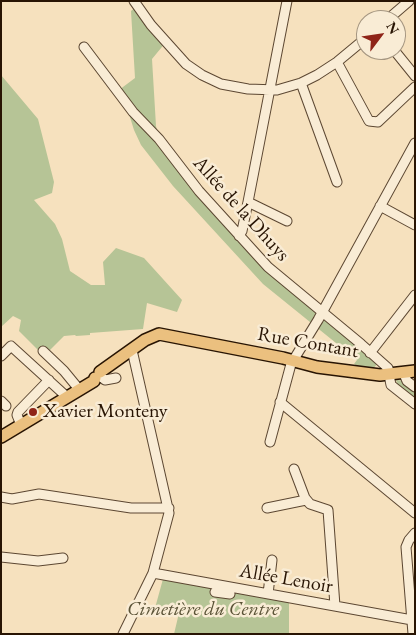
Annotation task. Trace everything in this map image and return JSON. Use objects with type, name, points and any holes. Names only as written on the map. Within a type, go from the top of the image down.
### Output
[{"type":"main road","name":"Rue Contant","points":[[113,362],[120,353],[144,335],[152,332],[160,330],[196,340]]},
{"type":"main road","name":"Rue Contant","points":[[1,437],[20,422],[97,376],[113,362],[145,340],[158,334],[196,340],[317,367],[390,375],[409,372]]},
{"type":"main road","name":"Rue Contant","points":[[65,394],[94,381],[97,376]]},
{"type":"street","points":[[134,1],[148,21],[186,64],[202,75],[221,84],[248,89],[277,90],[301,83],[317,75],[356,46]]},
{"type":"street","points":[[239,236],[242,231],[248,202],[287,1]]},
{"type":"street","points":[[398,10],[408,1]]},
{"type":"street","name":"Allée de la Dhuys","points":[[84,47],[133,112],[159,139],[199,191],[239,236],[268,267],[386,366],[392,385],[415,404]]},
{"type":"street","points":[[402,60],[415,76]]},
{"type":"street","points":[[337,62],[369,121],[378,122],[415,87]]},
{"type":"street","points":[[301,83],[337,182]]},
{"type":"street","points":[[270,442],[293,361],[415,143]]},
{"type":"street","points":[[248,202],[286,221]]},
{"type":"street","points":[[380,206],[415,225]]},
{"type":"street","points":[[370,353],[415,295]]},
{"type":"street","points":[[1,356],[11,346],[65,394]]},
{"type":"street","points":[[124,634],[153,573],[168,521],[168,508],[132,350]]},
{"type":"street","points":[[43,351],[64,371],[78,388]]},
{"type":"street","points":[[409,372],[407,381],[415,387]]},
{"type":"street","points":[[97,376],[106,380],[116,378]]},
{"type":"street","name":"Rue Contant","points":[[20,422],[18,412],[49,380]]},
{"type":"street","points":[[280,402],[415,513]]},
{"type":"street","points":[[294,468],[300,489],[306,500],[310,504],[328,510],[334,606]]},
{"type":"street","points":[[1,497],[12,499],[39,494],[131,508],[168,508]]},
{"type":"street","points":[[267,508],[306,500]]},
{"type":"street","points":[[412,537],[406,547],[413,634]]},
{"type":"street","points":[[1,557],[38,561],[63,558]]},
{"type":"street","points":[[268,594],[272,560]]},
{"type":"street","name":"Allée Lenoir","points":[[153,573],[412,620]]},
{"type":"green space","points":[[137,6],[166,42],[152,59],[156,126],[159,139],[268,267],[380,361],[369,373],[354,364],[357,360],[263,284],[173,186],[141,145],[119,90],[135,78],[131,11]]},
{"type":"green space","points":[[1,75],[38,119],[54,182],[52,193],[34,200],[55,224],[62,239],[70,271],[91,285],[105,285],[103,262],[116,248],[144,258],[182,300],[177,312],[147,303],[143,329],[64,336],[44,356],[19,331],[21,320],[13,316],[1,327]]},
{"type":"green space","points":[[396,380],[407,381],[415,387],[415,400],[398,386]]},
{"type":"green space","name":"Cimetière du Centre","points":[[163,579],[289,602],[289,634],[174,634],[179,613],[155,608]]},
{"type":"place","name":"Xavier Monteny","points":[[33,412]]}]
